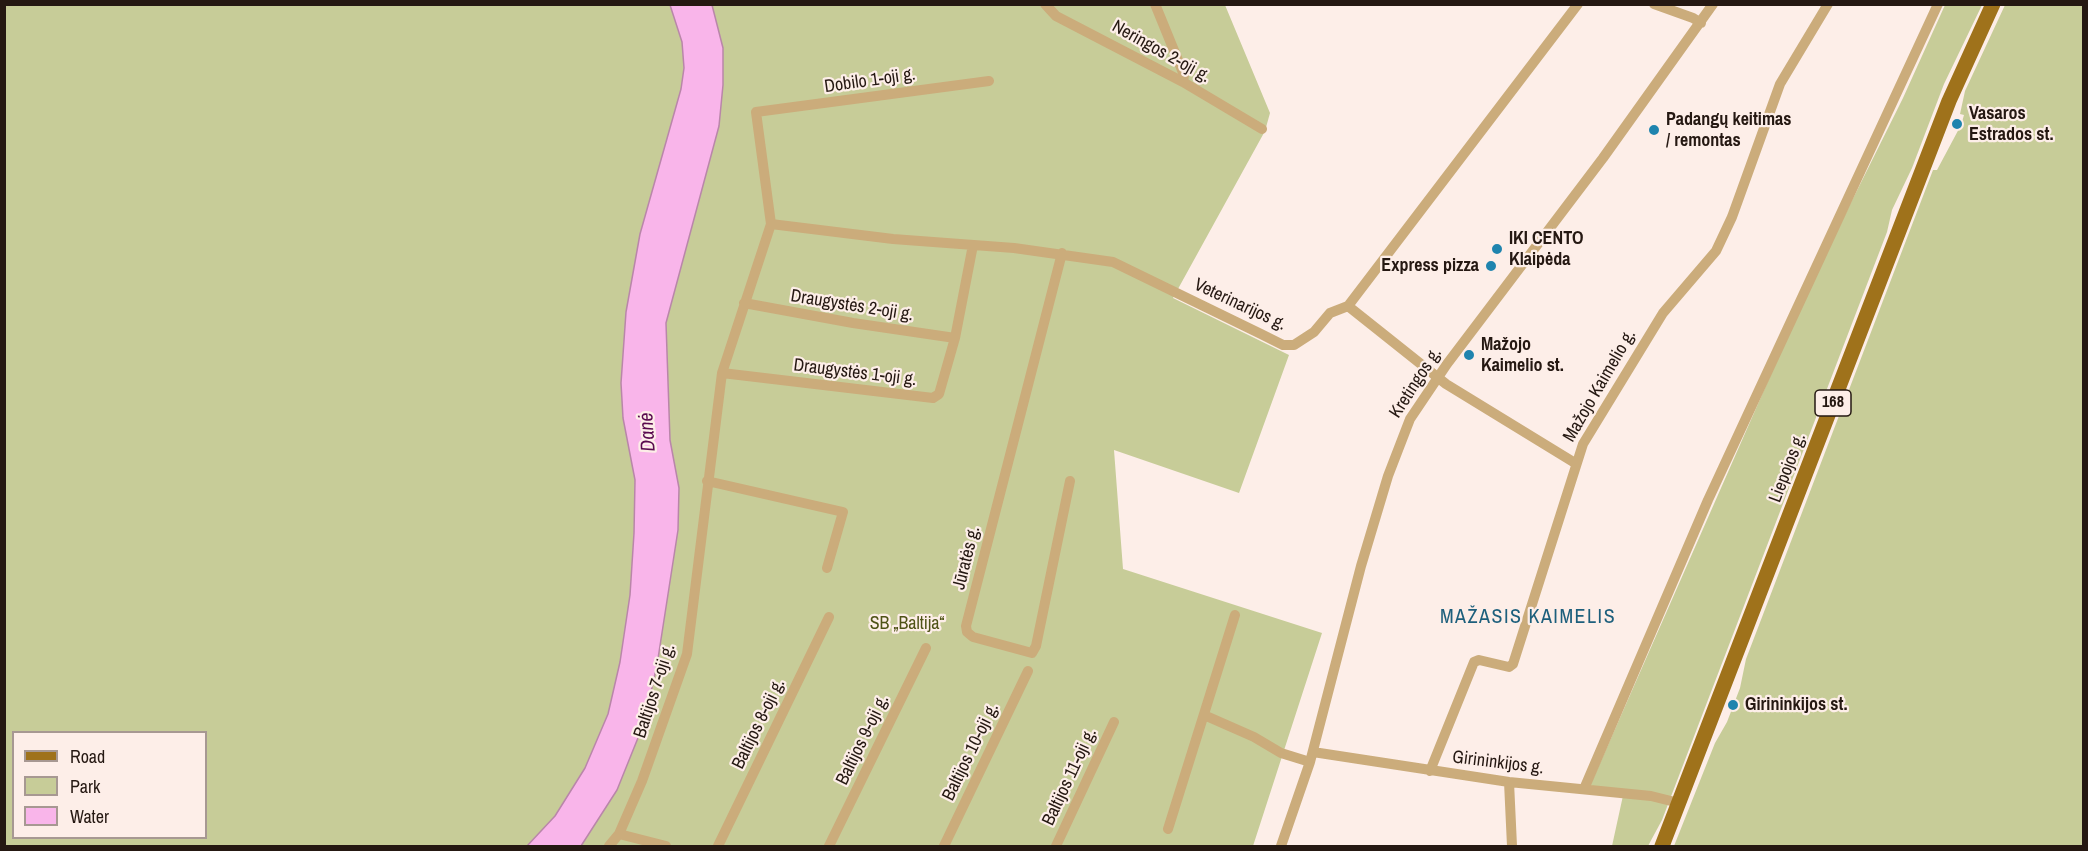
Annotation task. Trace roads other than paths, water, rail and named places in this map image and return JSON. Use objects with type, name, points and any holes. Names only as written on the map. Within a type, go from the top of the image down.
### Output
[{"type":"main road","name":"Liepojos g.","points":[[1662,846],[1949,101],[1993,4]]},
{"type":"street","name":"Neringos 2-oji g.","points":[[1045,4],[1056,16],[1183,82],[1262,129]]},
{"type":"street","points":[[1155,4],[1184,75],[1183,82]]},
{"type":"street","name":"Veterinarijos g.","points":[[771,224],[893,239],[1062,254],[1113,262],[1283,345],[1294,345],[1303,341],[1330,313],[1348,306],[1578,4]]},
{"type":"street","points":[[1654,4],[1701,23]]},
{"type":"street","name":"Kretingos g.","points":[[1281,846],[1311,757],[1361,566],[1388,476],[1410,419],[1437,378],[1604,158],[1713,4]]},
{"type":"street","name":"Mažojo Kaimelio g.","points":[[1430,771],[1474,662],[1479,660],[1509,667],[1514,664],[1575,463],[1599,416],[1663,313],[1716,251],[1732,217],[1780,84],[1827,4]]},
{"type":"street","points":[[1584,789],[1713,489],[1938,4]]},
{"type":"street","name":"Dobilo 1-oji g.","points":[[771,224],[756,112],[989,81]]},
{"type":"street","name":"Baltijos 7-oji g.","points":[[609,846],[619,834],[642,781],[683,669],[722,373],[771,224]]},
{"type":"street","name":"Draugystės 1-oji g.","points":[[722,373],[933,398],[939,394],[955,338],[973,245]]},
{"type":"street","name":"Jūratės g.","points":[[1062,254],[966,626],[967,632],[973,637],[1032,653],[1036,646],[1070,481]]},
{"type":"street","name":"Draugystės 2-oji g.","points":[[744,303],[864,325],[955,338]]},
{"type":"street","points":[[1348,306],[1437,378],[1575,463]]},
{"type":"street","points":[[707,481],[843,512],[826,568]]},
{"type":"street","points":[[1168,829],[1235,615]]},
{"type":"street","name":"Baltijos 8-oji g.","points":[[718,846],[829,617]]},
{"type":"street","name":"Baltijos 9-oji g.","points":[[829,846],[926,648]]},
{"type":"street","name":"Baltijos 10-oji g.","points":[[944,846],[1028,671]]},
{"type":"street","name":"Girininkijos g.","points":[[1204,716],[1268,744],[1281,753],[1509,782],[1651,796],[1679,803]]},
{"type":"street","name":"Baltijos 11-oji g.","points":[[1056,846],[1114,722]]},
{"type":"street","points":[[1509,782],[1512,846]]},
{"type":"street","points":[[619,834],[666,846]]},
{"type":"water","name":"Danė","points":[[670,5],[712,5],[723,48],[723,85],[719,126],[666,323],[670,440],[679,488],[678,530],[657,665],[644,723],[617,790],[581,846],[527,846],[555,816],[585,768],[608,714],[620,662],[630,595],[635,480],[623,418],[621,383],[626,312],[640,234],[681,89],[684,68],[682,42]]},
{"type":"place","name":"Vasaros Estrados st.","points":[[1957,124]]},
{"type":"place","name":"Padangų keitimas / remontas","points":[[1654,130]]},
{"type":"place","name":"IKI CENTO Klaipėda","points":[[1497,249]]},
{"type":"place","name":"Express pizza","points":[[1491,266]]},
{"type":"place","name":"Mažojo Kaimelio st.","points":[[1469,355]]},
{"type":"place","name":"Girininkijos st.","points":[[1733,705]]},
{"type":"district","name":"MAŽASIS KAIMELIS","points":[[1528,618]]},
{"type":"park label","name":"SB „Baltija“","points":[[907,624]]}]
